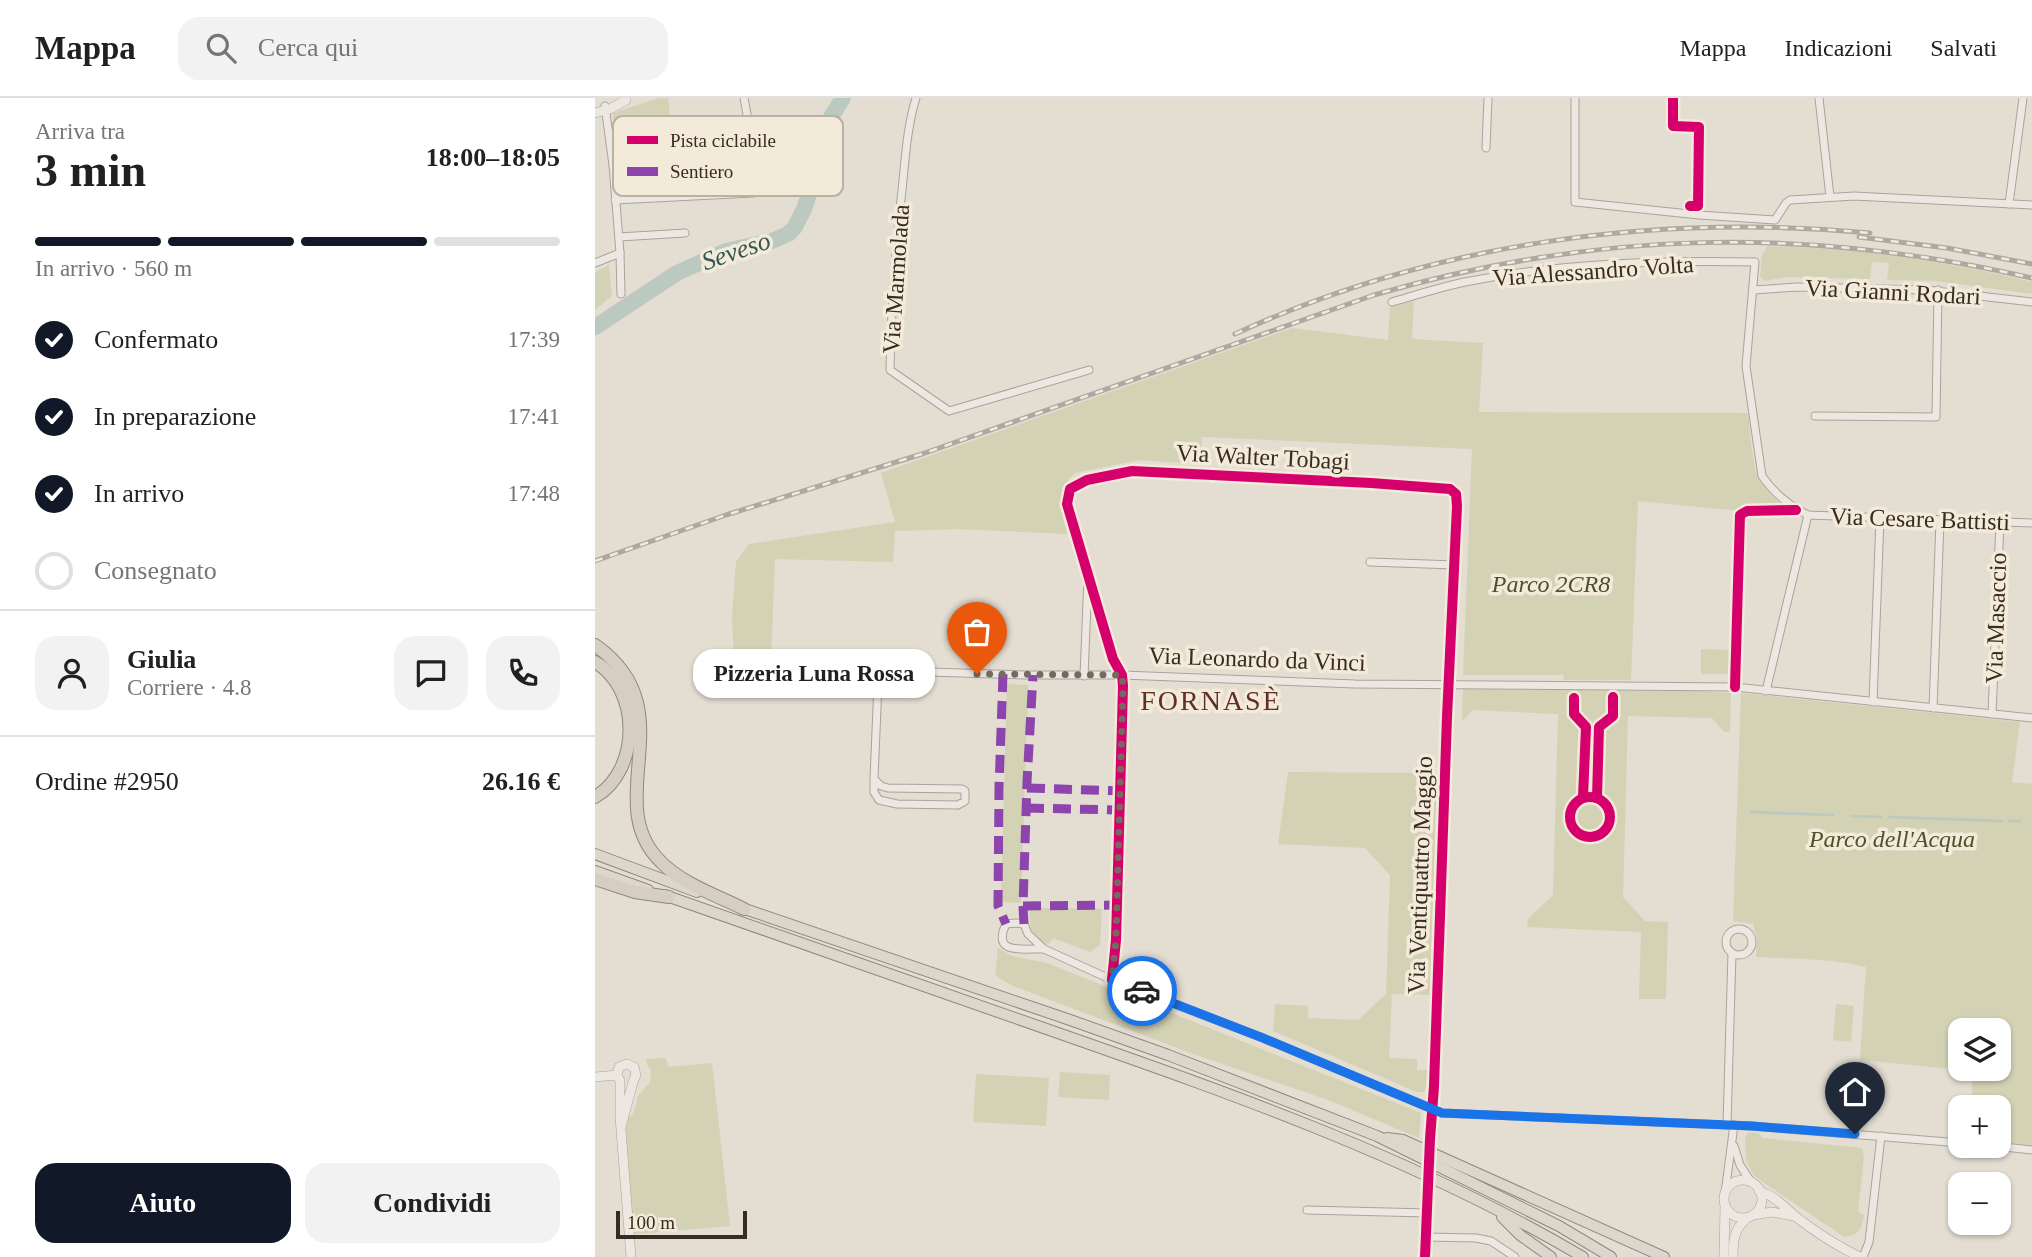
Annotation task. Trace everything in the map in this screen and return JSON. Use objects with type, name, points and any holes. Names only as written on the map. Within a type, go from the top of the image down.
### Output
[{"type":"highway","points":[[595,647],[609,655],[627,678],[638,702],[641,728],[636,810],[648,848],[676,875],[744,909]]},
{"type":"highway","points":[[595,662],[617,683],[627,703],[631,728],[627,752],[616,775],[602,793],[595,797]]},
{"type":"highway","points":[[595,854],[744,909],[1168,1055],[1377,1136],[1559,1226],[1611,1257]]},
{"type":"highway","points":[[595,871],[1165,1070],[1371,1149],[1493,1207],[1583,1257]]},
{"type":"highway","points":[[595,879],[635,892],[669,897]]},
{"type":"highway","points":[[1377,1136],[1403,1140],[1664,1257]]},
{"type":"highway","points":[[1493,1207],[1520,1235],[1551,1257]]},
{"type":"street","points":[[613,165],[605,108],[614,98]]},
{"type":"street","points":[[744,98],[747,116]]},
{"type":"street","name":"Via Marmolada","points":[[916,98],[905,158],[895,255],[890,370],[949,411],[1089,370]]},
{"type":"street","points":[[1486,148],[1488,98]]},
{"type":"street","points":[[1575,98],[1575,202],[1775,220],[1788,201],[1830,197],[2032,205]]},
{"type":"street","points":[[1819,98],[1830,197]]},
{"type":"street","points":[[2009,204],[2023,98]]},
{"type":"street","points":[[595,111],[627,99]]},
{"type":"street","points":[[615,196],[621,294]]},
{"type":"street","points":[[615,200],[694,196]]},
{"type":"street","points":[[619,237],[685,233]]},
{"type":"street","points":[[595,263],[620,253]]},
{"type":"street","name":"Via Alessandro Volta","points":[[1392,302],[1462,283],[1555,269],[1615,264],[1755,261],[1753,290]]},
{"type":"street","name":"Via Gianni Rodari","points":[[1753,290],[1797,287],[1938,290],[2032,302]]},
{"type":"street","points":[[1753,290],[1746,366],[1762,476],[1769,486],[1796,510],[1808,515],[1766,691]]},
{"type":"street","points":[[1815,416],[1936,416],[1938,290]]},
{"type":"street","name":"Via Walter Tobagi","points":[[1089,574],[1067,504],[1070,489],[1087,480],[1132,471],[1371,483],[1450,489],[1456,494]]},
{"type":"street","name":"Via Ventiquattro Maggio","points":[[1425,1257],[1458,501],[1456,494]]},
{"type":"street","name":"Via Cesare Battisti","points":[[1808,515],[2032,523]]},
{"type":"street","points":[[1873,702],[1880,518]]},
{"type":"street","points":[[1933,708],[1940,521]]},
{"type":"street","name":"Via Masaccio","points":[[1992,714],[2000,522]]},
{"type":"street","points":[[1370,562],[1455,565]]},
{"type":"street","points":[[1089,574],[1113,659],[1122,675],[1123,686],[1116,940],[1112,980]]},
{"type":"street","points":[[1083,676],[1089,574]]},
{"type":"street","name":"Via Leonardo da Vinci","points":[[874,779],[878,684],[886,674],[896,671],[1122,675],[1300,683],[1698,686],[2032,718]]},
{"type":"street","points":[[874,779],[881,786],[888,788],[962,789],[965,791],[965,801],[958,805],[897,804],[879,800],[874,792],[874,779]]},
{"type":"street","points":[[1044,949],[1008,948],[1003,943],[1002,932],[1006,924],[1024,924],[1028,933],[1044,949],[1112,980],[1263,1038],[1442,1113],[1731,1125],[1948,1142]]},
{"type":"street","points":[[1733,953],[1731,1125],[1740,1165],[1759,1191],[1761,1204],[1735,1233],[1733,1257]]},
{"type":"street","points":[[621,1127],[636,1077],[634,1067],[630,1064],[619,1067],[618,1078],[621,1127],[631,1257]]},
{"type":"street","points":[[595,1077],[618,1078],[628,1084],[633,1082]]},
{"type":"street","points":[[1759,1191],[1767,1193],[1829,1240],[1862,1257],[1869,1242],[1881,1136]]},
{"type":"street","points":[[1724,1257],[1725,1193],[1733,1142]]},
{"type":"street","points":[[2011,1148],[2032,1150]]},
{"type":"street","points":[[1725,1193],[1734,1183],[1751,1182]]},
{"type":"street","points":[[1725,1204],[1728,1211],[1741,1218],[1772,1212],[1796,1217]]},
{"type":"street","points":[[1307,1210],[1427,1213]]},
{"type":"street","points":[[1426,1237],[1491,1241],[1515,1257]]},
{"type":"green space","points":[[659,98],[668,98],[670,116],[613,116],[613,113]]},
{"type":"green space","points":[[1767,246],[1867,253],[1967,268],[2032,282],[2032,294],[1935,281],[1887,280],[1889,263],[1872,262],[1870,279],[1788,277],[1764,281],[1760,276],[1762,256]]},
{"type":"green space","points":[[609,265],[612,296],[595,310],[595,272]]},
{"type":"green space","name":"Parco 2CR8","points":[[1414,301],[1412,339],[1483,343],[1479,412],[1748,413],[1756,472],[1767,491],[1785,508],[1740,511],[1638,501],[1631,680],[1564,680],[1563,675],[1463,675],[1472,449],[1202,437],[1200,464],[1139,460],[1075,473],[1062,494],[1067,534],[959,529],[895,531],[893,562],[775,559],[771,663],[734,664],[732,615],[736,562],[749,544],[895,522],[881,473],[1292,328],[1388,340],[1390,307]]},
{"type":"green space","points":[[1701,649],[1735,650],[1733,674],[1701,674]]},
{"type":"green space","points":[[1007,684],[1028,685],[1021,903],[1001,902]]},
{"type":"green space","points":[[1463,689],[1731,693],[1730,732],[1724,732],[1712,718],[1628,716],[1623,897],[1645,921],[1668,922],[1666,999],[1639,999],[1641,932],[1527,927],[1528,919],[1553,895],[1558,714],[1473,710],[1462,721]]},
{"type":"green space","name":"Parco dell'Acqua","points":[[1741,693],[2020,722],[2012,782],[2032,784],[2032,1145],[2011,1143],[2011,1095],[1972,1095],[1972,1081],[2011,1081],[2011,1018],[1948,1018],[1948,1069],[1860,1060],[1866,967],[1825,960],[1756,957],[1757,938],[1753,924],[1733,921]]},
{"type":"green space","points":[[1288,772],[1437,773],[1430,995],[1392,994],[1389,1058],[1417,1059],[1417,1070],[1427,1070],[1426,1089],[1423,1092],[1417,1092],[1273,1031],[1275,1004],[1308,1006],[1308,1018],[1358,1020],[1386,994],[1390,875],[1365,848],[1278,844]]},
{"type":"green space","points":[[1029,908],[1102,909],[1100,945],[1090,952],[1053,938],[1049,944],[1040,942],[1031,929]]},
{"type":"green space","points":[[998,948],[1012,956],[1047,963],[1421,1113],[1419,1138],[1328,1100],[1193,1054],[1011,985],[995,975]]},
{"type":"green space","points":[[1836,1004],[1854,1006],[1851,1042],[1833,1040]]},
{"type":"green space","points":[[666,1058],[668,1067],[712,1063],[730,1226],[634,1234],[626,1117],[633,1115],[638,1096],[650,1082],[651,1071],[645,1059]]},
{"type":"green space","points":[[1060,1072],[1110,1075],[1109,1100],[1058,1097]]},
{"type":"green space","points":[[976,1074],[1049,1078],[1046,1126],[973,1122]]},
{"type":"green space","points":[[1749,1132],[1758,1133],[1763,1138],[1862,1148],[1864,1157],[1858,1212],[1864,1215],[1859,1231],[1844,1237],[1754,1176],[1746,1160],[1745,1137]]},
{"type":"waterway","name":"Seveso","points":[[832,116],[843,98]]},
{"type":"waterway","name":"Seveso","points":[[595,327],[677,273],[726,251],[772,241],[788,234],[795,227],[808,196]]},
{"type":"waterway","points":[[1751,812],[1833,815]]},
{"type":"waterway","points":[[1851,816],[1881,817]]},
{"type":"waterway","points":[[1889,817],[2002,821]]},
{"type":"waterway","points":[[2009,821],[2020,821]]},
{"type":"railway","points":[[1235,334],[1310,303],[1387,277],[1466,257],[1546,242],[1626,232],[1707,228],[1789,228],[1870,233]]},
{"type":"railway","points":[[1859,237],[1947,248],[2032,264]]},
{"type":"railway","points":[[595,561],[726,515],[922,454],[1374,295],[1457,273],[1621,247],[1783,243],[1948,261],[2032,278]]},
{"type":"marked path","points":[[1003,674],[998,906],[1006,924]]},
{"type":"marked path","points":[[1024,924],[1027,782],[1033,675]]},
{"type":"marked path","points":[[1027,788],[1120,791]]},
{"type":"marked path","points":[[1026,808],[1119,810]]},
{"type":"marked path","points":[[1023,906],[1117,905]]},
{"type":"cycle path","points":[[1673,98],[1673,126],[1699,127],[1698,206],[1690,206]]},
{"type":"cycle path","points":[[1112,980],[1116,940],[1123,686],[1122,675],[1113,659],[1067,504],[1070,489],[1087,480],[1132,471],[1450,489],[1456,494],[1457,506],[1425,1257]]},
{"type":"cycle path","points":[[1735,687],[1740,515],[1747,511],[1796,510]]},
{"type":"cycle path","points":[[1597,798],[1599,727],[1613,716],[1613,697]]},
{"type":"cycle path","points":[[1574,698],[1574,714],[1586,727],[1583,797]]},
{"type":"cycle path","points":[[1590,797],[1604,803],[1610,817],[1604,831],[1590,837],[1576,831],[1570,817],[1576,803],[1590,797]]},
{"type":"way so far","points":[[977,674],[1122,675],[1116,940],[1112,980],[1142,991]]},
{"type":"place","name":"Pizzeria Luna Rossa","points":[[977,674]]},
{"type":"district","name":"FORNASÈ","points":[[1211,700]]},
{"type":"route","points":[[1142,991],[1442,1113],[1752,1126],[1855,1134]]}]
